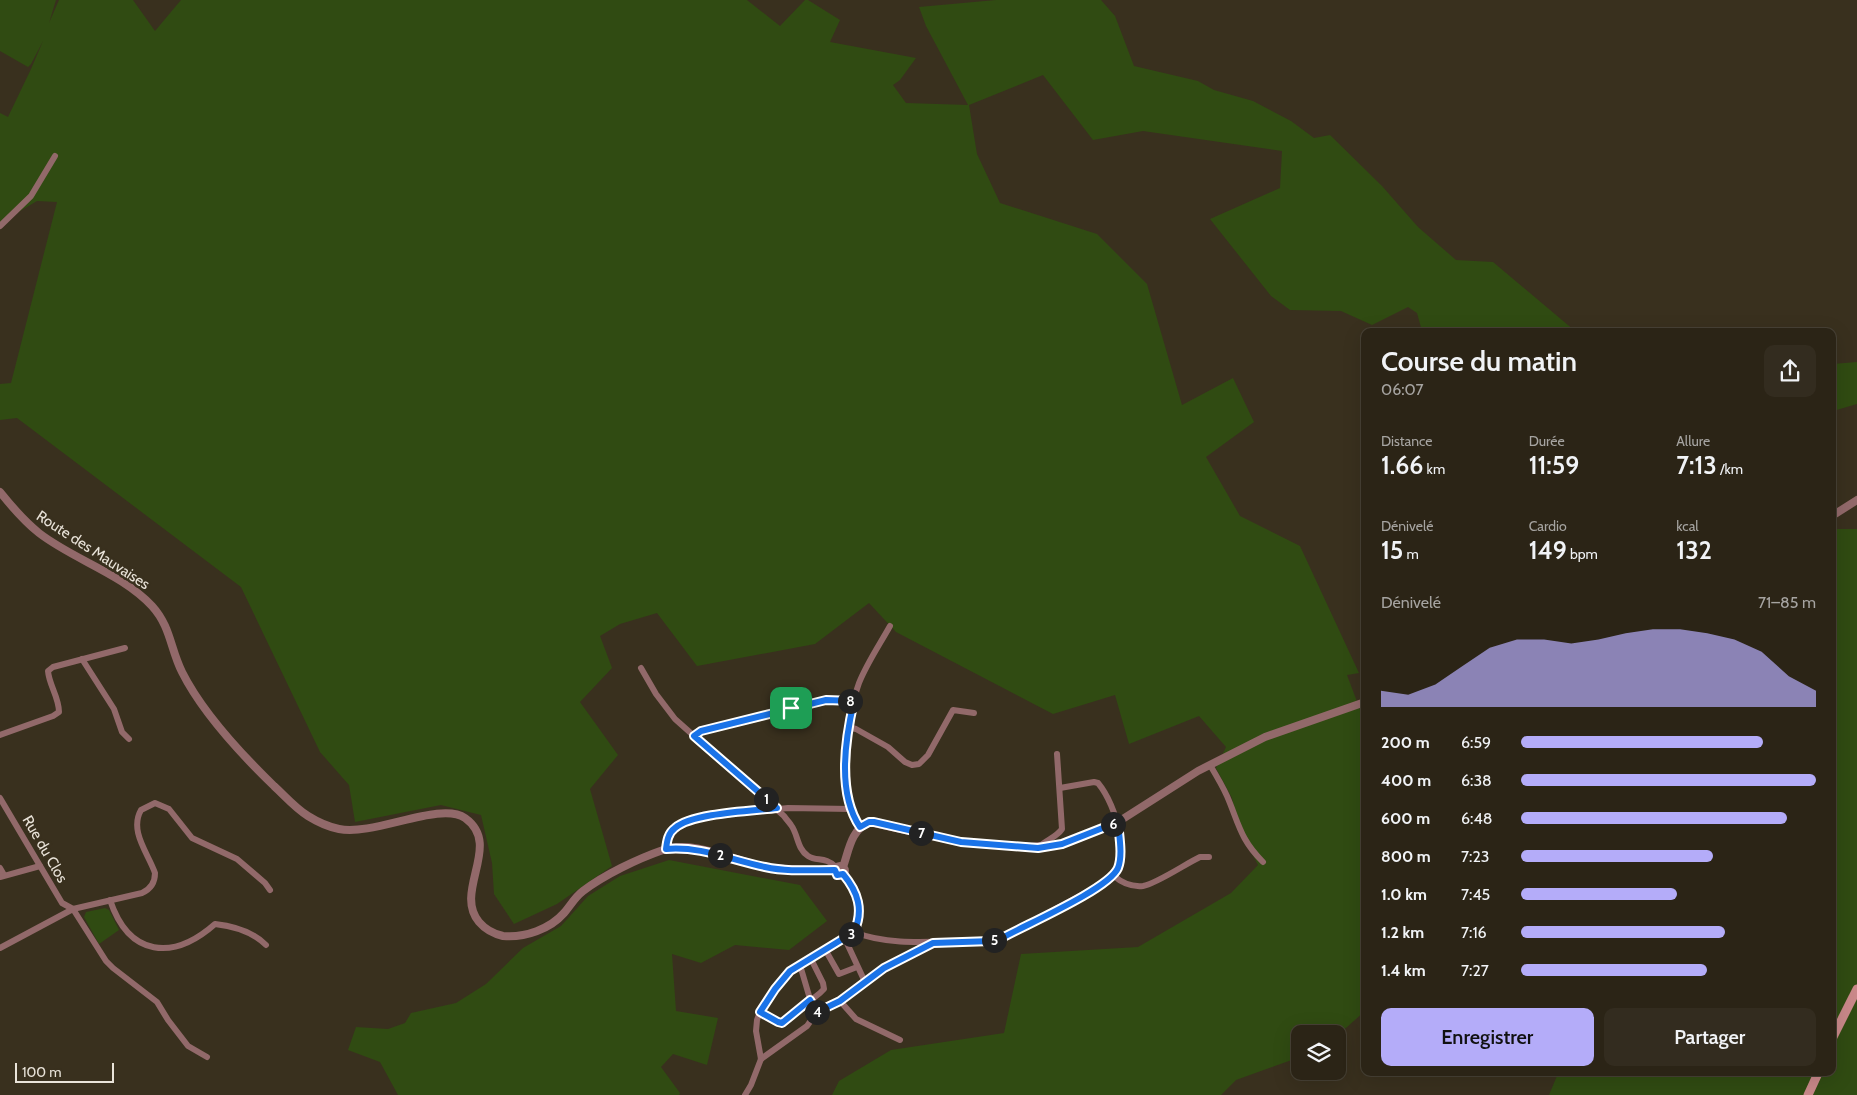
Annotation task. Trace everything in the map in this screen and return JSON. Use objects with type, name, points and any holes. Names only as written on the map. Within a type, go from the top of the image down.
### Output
[{"type":"main road","points":[[1836,1031],[1857,989]]},
{"type":"main road","points":[[1808,1095],[1817,1076]]},
{"type":"street","points":[[0,226],[31,196],[48,163],[54,156]]},
{"type":"street","name":"Route des Mauvaises","points":[[0,492],[18,514],[41,534],[136,591],[149,604],[162,618],[168,630],[181,671],[211,715],[244,757],[292,804],[308,816],[338,829],[357,830],[441,813],[459,814],[468,820],[476,829],[480,839],[480,856],[471,890],[470,903],[474,915],[491,932],[502,936],[511,936],[534,932],[552,924],[581,892],[627,866],[666,849],[699,849],[764,867],[790,870],[839,870]]},
{"type":"street","points":[[1836,513],[1857,500]]},
{"type":"street","points":[[860,827],[852,816],[846,785],[848,727],[860,682],[890,626]]},
{"type":"street","points":[[0,734],[54,716],[59,712],[59,705],[48,671],[53,667],[125,648]]},
{"type":"street","points":[[82,659],[114,709],[122,732],[129,740]]},
{"type":"street","points":[[641,668],[656,694],[671,713],[694,736],[777,808],[792,826],[800,847],[806,855],[810,858],[823,859],[839,870],[852,884],[857,895],[860,911],[859,922],[854,932],[826,951],[790,971],[778,984],[760,1012],[756,1031],[762,1059]]},
{"type":"street","points":[[694,736],[701,731],[826,700],[854,701]]},
{"type":"street","points":[[839,870],[850,842],[860,827],[869,822],[961,842],[1038,848],[1068,842],[1118,822],[1210,765],[1265,737],[1361,703]]},
{"type":"street","points":[[848,727],[856,728],[888,747],[905,762],[912,765],[918,764],[928,755],[953,710],[974,713]]},
{"type":"street","points":[[1038,848],[1044,841],[1058,834],[1062,829],[1057,754]]},
{"type":"street","points":[[1210,765],[1228,798],[1238,830],[1249,849],[1263,862]]},
{"type":"street","points":[[854,932],[875,939],[933,943],[999,939],[1101,886],[1114,876],[1120,859],[1118,822],[1098,782],[1060,788]]},
{"type":"street","name":"Rue du Clos","points":[[0,798],[62,903],[73,909],[112,968],[157,1002],[188,1046],[207,1057]]},
{"type":"street","points":[[0,948],[73,909],[142,893],[152,885],[155,873],[136,828],[136,822],[140,810],[155,803],[168,809],[192,838],[237,859],[270,890]]},
{"type":"street","points":[[666,849],[667,839],[673,829],[681,823],[695,818],[777,808],[851,809]]},
{"type":"street","points":[[1114,876],[1122,882],[1134,886],[1145,886],[1200,857],[1209,857]]},
{"type":"street","points":[[0,868],[2,876],[40,866]]},
{"type":"street","points":[[110,900],[124,930],[138,942],[150,947],[172,948],[183,945],[203,934],[215,924],[226,925],[258,937],[266,946]]},
{"type":"street","points":[[845,939],[865,982]]},
{"type":"street","points":[[745,1095],[752,1085],[762,1059],[807,1026],[817,1012],[840,1001],[884,968],[933,943]]},
{"type":"street","points":[[826,951],[839,974],[858,967]]},
{"type":"street","points":[[760,1012],[782,1023],[824,989],[811,959]]},
{"type":"street","points":[[800,965],[810,1000],[817,1012]]},
{"type":"street","points":[[840,1001],[856,1019],[900,1040]]},
{"type":"green space","points":[[0,0],[56,0],[49,23],[59,0],[133,0],[155,31],[181,0],[747,0],[780,26],[805,0],[808,0],[840,20],[830,42],[916,58],[900,80],[893,85],[906,103],[968,105],[926,26],[919,7],[996,0],[1101,0],[1115,16],[1134,66],[1198,81],[1214,90],[1253,101],[1291,121],[1314,138],[1330,135],[1382,186],[1418,227],[1456,260],[1493,262],[1571,328],[1421,328],[1417,313],[1408,307],[1372,325],[1341,311],[1290,310],[1271,296],[1210,219],[1280,188],[1282,151],[1143,131],[1093,140],[1043,75],[969,105],[977,154],[1000,203],[1097,234],[1147,284],[1182,405],[1233,378],[1254,422],[1206,457],[1240,516],[1300,546],[1359,673],[1347,675],[1361,712],[1361,1015],[1346,1028],[1346,1025],[1291,1025],[1291,1060],[1236,1080],[1221,1095],[832,1095],[839,1081],[891,1050],[1004,1033],[1021,954],[1138,947],[1231,893],[1258,865],[1238,827],[1232,798],[1216,768],[1226,747],[1199,716],[1129,744],[1115,695],[1053,714],[896,632],[869,603],[815,644],[697,666],[657,613],[620,624],[600,636],[612,668],[580,702],[618,755],[590,789],[612,866],[557,904],[514,924],[494,894],[492,863],[481,815],[441,805],[355,822],[349,785],[320,752],[241,587],[17,418],[0,420],[0,384],[11,383],[57,202],[37,201],[0,223],[0,113],[8,117],[43,41],[28,67],[0,51]]},
{"type":"green space","points":[[1857,362],[1857,404],[1836,410],[1836,364]]},
{"type":"green space","points":[[1836,529],[1857,529],[1857,1095],[1549,1095],[1557,1076],[1836,1076]]},
{"type":"green space","points":[[669,860],[800,885],[827,921],[789,950],[735,945],[701,963],[672,954],[676,1011],[718,1018],[707,1065],[673,1054],[661,1067],[680,1093],[679,1095],[398,1095],[380,1062],[348,1050],[356,1027],[388,1029],[405,1023],[411,1013],[456,1003],[486,984],[523,948],[561,926],[588,896],[620,876]]},
{"type":"green space","points":[[105,908],[109,910],[119,930],[99,944],[84,917],[86,912]]},
{"type":"route","points":[[826,700],[854,701],[848,727],[846,748],[846,785],[852,816],[860,827],[869,822],[874,822],[947,840],[1038,848],[1075,840],[1118,822],[1120,859],[1118,869],[1114,876],[1101,886],[1002,938],[992,941],[933,943],[925,946],[884,968],[840,1001],[817,1012],[810,1000],[782,1023],[778,1022],[760,1012],[778,984],[790,971],[839,943],[854,932],[859,922],[860,911],[857,895],[852,884],[843,874],[837,875],[835,870],[790,870],[764,867],[699,849],[666,849],[667,839],[673,829],[681,823],[695,818],[777,808],[694,736],[701,731],[791,708],[826,700]]}]
